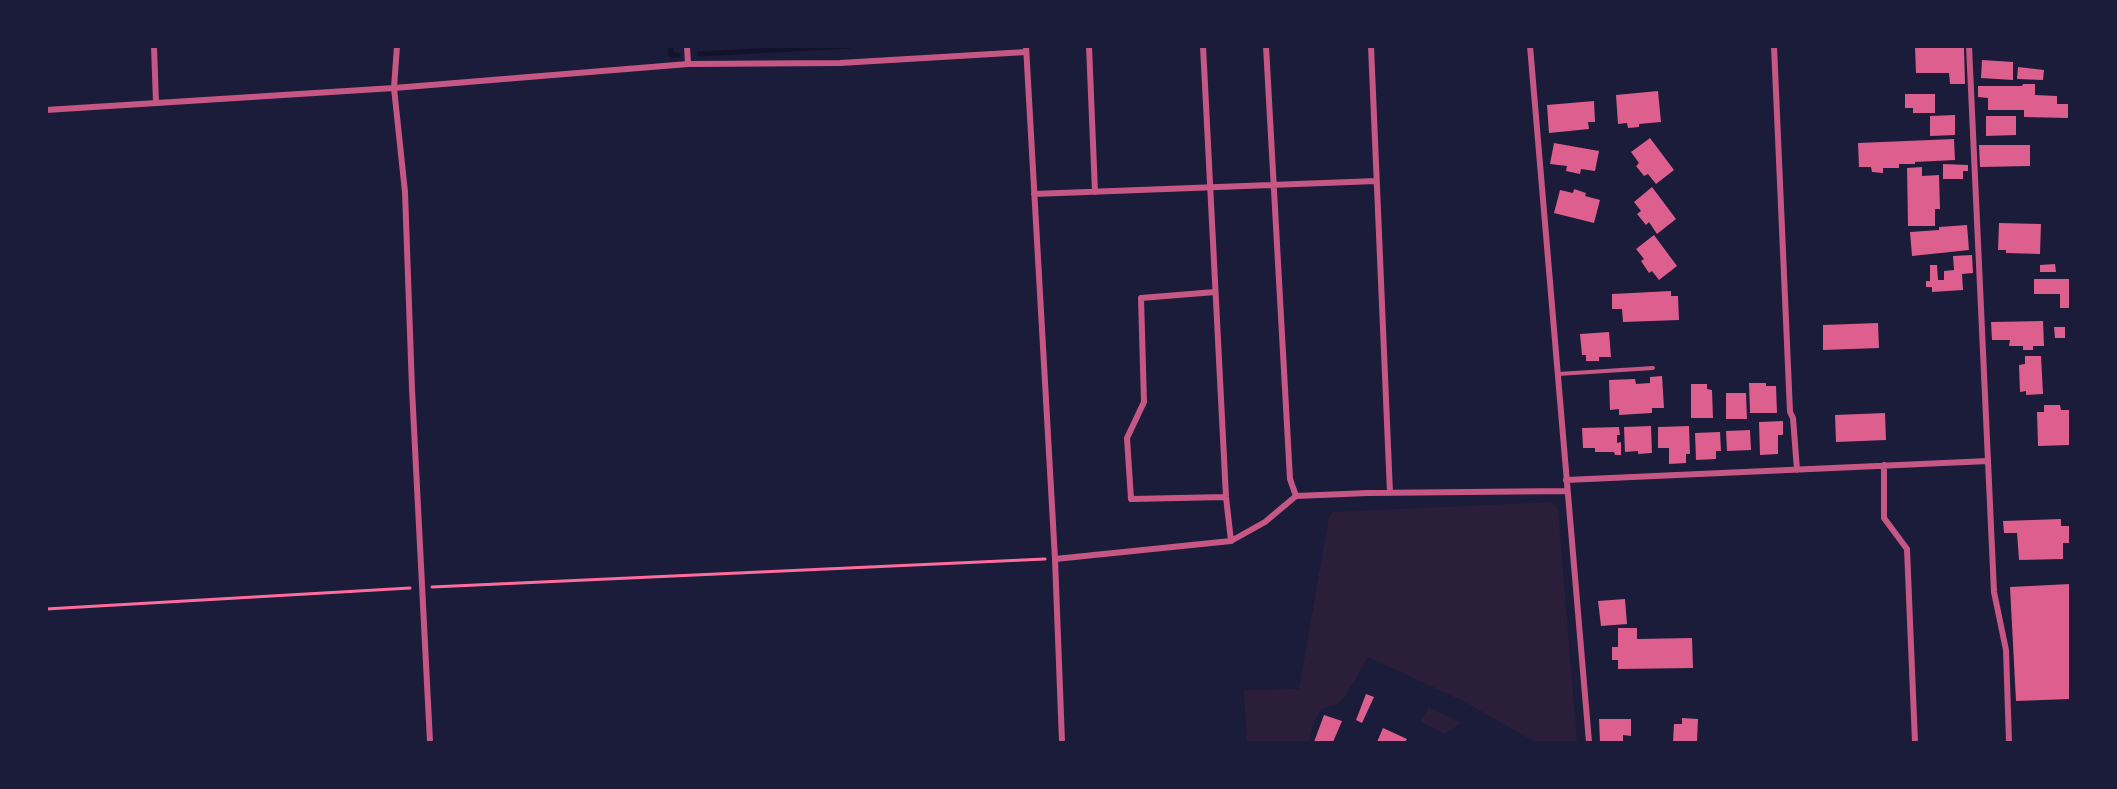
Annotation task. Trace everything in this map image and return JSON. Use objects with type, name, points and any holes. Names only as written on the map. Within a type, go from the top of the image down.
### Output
[{"type":"street","points":[[154,46],[156,103]]},
{"type":"street","points":[[397,46],[394,88],[405,192],[412,389],[430,742]]},
{"type":"street","points":[[687,46],[688,64]]},
{"type":"street","points":[[1089,46],[1095,192]]},
{"type":"street","points":[[1203,46],[1226,497],[1231,541]]},
{"type":"street","points":[[1266,46],[1290,479],[1296,496]]},
{"type":"street","points":[[1371,46],[1390,493]]},
{"type":"street","points":[[1530,46],[1589,742]]},
{"type":"street","points":[[1774,46],[1790,412],[1793,418],[1797,470]]},
{"type":"street","points":[[1969,46],[1994,592],[2006,650],[2009,742]]},
{"type":"street","points":[[46,110],[394,88],[688,64],[840,63],[1026,49],[1055,559],[1062,742]]},
{"type":"street","points":[[1034,195],[1377,181]]},
{"type":"street","points":[[1215,292],[1141,298],[1144,402],[1127,438],[1131,499],[1226,497]]},
{"type":"street","points":[[1566,480],[1988,461]]},
{"type":"street","points":[[1884,465],[1884,518],[1907,549],[1915,742]]},
{"type":"street","points":[[1055,559],[1231,541],[1265,522],[1296,496],[1567,491]]},
{"type":"lane","points":[[1557,374],[1653,368]]},
{"type":"path","points":[[46,609],[423,587],[1055,559]]},
{"type":"shaded area","points":[[1551,502],[1558,509],[1577,742],[1535,742],[1465,702],[1368,657],[1346,695],[1337,704],[1320,710],[1312,726],[1309,742],[1247,742],[1244,690],[1299,689],[1329,516],[1333,512]]},
{"type":"shaded area","points":[[1429,707],[1462,723],[1444,734],[1421,721]]},
{"type":"building","points":[[1915,47],[1964,47],[1965,84],[1950,84],[1949,73],[1916,73]]},
{"type":"building","points":[[1982,60],[2013,62],[2013,80],[1981,78]]},
{"type":"building","points":[[2018,67],[2044,70],[2043,80],[2017,79]]},
{"type":"building","points":[[2023,84],[2035,84],[2035,95],[2057,96],[2057,104],[2068,104],[2068,118],[2024,117],[2024,110],[1988,110],[1988,98],[1978,97],[1978,86],[2022,86]]},
{"type":"building","points":[[1658,91],[1661,122],[1639,124],[1639,127],[1628,128],[1627,123],[1618,124],[1616,95]]},
{"type":"building","points":[[1905,94],[1935,94],[1935,113],[1913,113],[1913,108],[1905,108]]},
{"type":"building","points":[[1594,101],[1595,122],[1588,122],[1589,129],[1549,133],[1547,105]]},
{"type":"building","points":[[1955,115],[1955,135],[1930,136],[1930,116]]},
{"type":"building","points":[[1986,116],[2016,116],[2016,135],[1986,136]]},
{"type":"building","points":[[1650,138],[1674,170],[1656,184],[1648,174],[1644,176],[1636,166],[1639,163],[1631,152]]},
{"type":"building","points":[[1954,139],[1955,160],[1899,164],[1899,168],[1883,168],[1883,173],[1872,172],[1871,167],[1859,167],[1858,143]]},
{"type":"building","points":[[1554,143],[1599,151],[1595,171],[1581,169],[1580,174],[1566,171],[1567,166],[1550,164]]},
{"type":"building","points":[[1979,145],[2030,145],[2030,166],[1980,167]]},
{"type":"building","points":[[1943,164],[1968,165],[1968,171],[1963,171],[1963,179],[1943,179]]},
{"type":"building","points":[[1922,167],[1922,176],[1939,175],[1940,209],[1935,209],[1935,226],[1908,226],[1907,168]]},
{"type":"building","points":[[1652,187],[1676,219],[1657,234],[1649,222],[1646,225],[1637,214],[1641,211],[1634,202]]},
{"type":"building","points":[[1574,189],[1586,193],[1585,196],[1600,200],[1594,223],[1554,213],[1560,190],[1573,193]]},
{"type":"building","points":[[1999,223],[2041,224],[2040,254],[2006,253],[2006,250],[1998,250]]},
{"type":"building","points":[[1967,225],[1969,250],[1912,256],[1910,232]]},
{"type":"building","points":[[1654,235],[1677,266],[1659,280],[1652,271],[1649,273],[1641,261],[1644,259],[1636,249]]},
{"type":"building","points":[[1972,255],[1973,273],[1962,274],[1963,290],[1932,292],[1932,287],[1926,287],[1926,281],[1930,281],[1930,265],[1937,265],[1938,280],[1944,280],[1944,271],[1954,270],[1953,256]]},
{"type":"building","points":[[2055,264],[2056,272],[2040,272],[2040,265]]},
{"type":"building","points":[[2034,279],[2070,279],[2070,308],[2060,308],[2060,294],[2034,294]]},
{"type":"building","points":[[1671,291],[1671,296],[1678,296],[1679,320],[1623,322],[1622,309],[1612,309],[1612,294]]},
{"type":"building","points":[[2043,321],[2044,346],[2033,346],[2033,350],[2023,350],[2023,346],[2009,346],[2010,340],[1992,340],[1991,322]]},
{"type":"building","points":[[1878,323],[1879,348],[1823,350],[1823,325]]},
{"type":"building","points":[[2054,327],[2065,327],[2065,338],[2055,338]]},
{"type":"building","points":[[1609,332],[1611,357],[1599,357],[1599,361],[1586,361],[1586,355],[1582,355],[1580,334]]},
{"type":"building","points":[[2025,356],[2041,356],[2043,394],[2026,395],[2026,391],[2020,392],[2019,365],[2025,364]]},
{"type":"building","points":[[1662,376],[1664,408],[1652,408],[1652,413],[1619,415],[1619,409],[1610,410],[1609,380],[1635,379],[1636,384],[1650,383],[1650,377]]},
{"type":"building","points":[[1749,383],[1766,383],[1766,386],[1776,386],[1777,413],[1750,413]]},
{"type":"building","points":[[1691,384],[1707,384],[1707,389],[1712,390],[1713,418],[1691,418]]},
{"type":"building","points":[[1726,393],[1746,393],[1747,419],[1726,419]]},
{"type":"building","points":[[2044,405],[2060,405],[2061,410],[2070,410],[2070,445],[2038,446],[2037,412],[2044,412]]},
{"type":"building","points":[[1885,413],[1886,440],[1836,442],[1835,415]]},
{"type":"building","points":[[1783,421],[1783,435],[1778,435],[1778,454],[1760,455],[1759,422]]},
{"type":"building","points":[[1651,426],[1652,453],[1625,452],[1624,427]]},
{"type":"building","points":[[1689,426],[1690,454],[1686,454],[1686,463],[1669,464],[1669,448],[1658,448],[1658,427]]},
{"type":"building","points":[[1619,427],[1620,435],[1617,435],[1617,443],[1621,442],[1621,455],[1615,455],[1614,452],[1595,452],[1595,448],[1583,448],[1582,428]]},
{"type":"building","points":[[1750,430],[1751,450],[1727,451],[1726,431]]},
{"type":"building","points":[[1720,432],[1721,451],[1716,451],[1716,459],[1696,460],[1695,433]]},
{"type":"building","points":[[2061,519],[2061,526],[2070,526],[2070,543],[2063,543],[2063,559],[2019,560],[2017,533],[2004,533],[2003,521]]},
{"type":"building","points":[[2070,584],[2070,699],[2016,701],[2010,587]]},
{"type":"building","points":[[1625,599],[1627,624],[1601,626],[1598,601]]},
{"type":"building","points":[[1618,628],[1637,628],[1637,639],[1692,638],[1693,668],[1618,669],[1618,660],[1612,660],[1612,647],[1618,647]]},
{"type":"building","points":[[1366,694],[1374,697],[1362,723],[1356,720]]},
{"type":"building","points":[[1324,715],[1342,721],[1333,742],[1314,742]]},
{"type":"building","points":[[1682,718],[1698,719],[1697,742],[1673,742],[1674,724],[1682,724]]},
{"type":"building","points":[[1599,719],[1631,719],[1631,736],[1623,735],[1623,742],[1600,742]]},
{"type":"building","points":[[1383,728],[1407,739],[1405,742],[1377,742]]},
{"type":"waterway","points":[[671,46],[671,55],[678,55]]},
{"type":"waterway","points":[[699,54],[849,46]]}]
